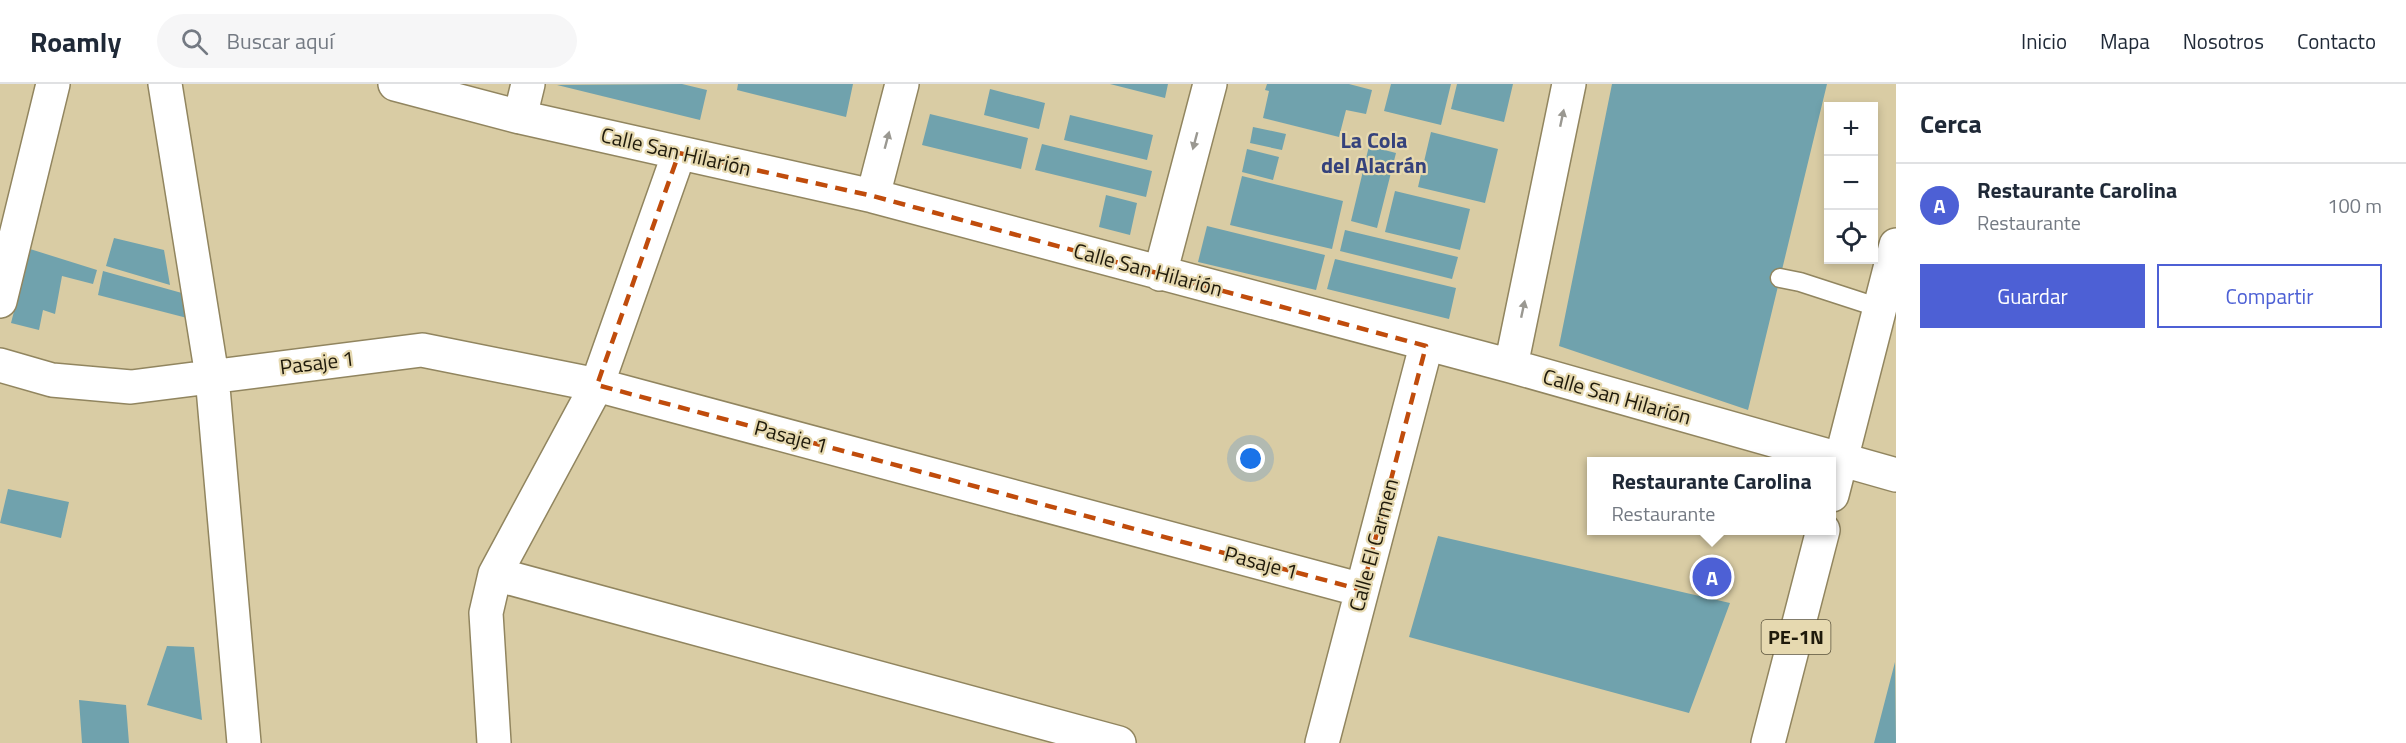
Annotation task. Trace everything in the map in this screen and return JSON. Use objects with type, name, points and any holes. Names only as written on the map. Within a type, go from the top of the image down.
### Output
[{"type":"main road","points":[[0,301],[52,84]]},
{"type":"main road","points":[[165,84],[212,376],[244,743]]},
{"type":"main road","name":"Calle San Hilarión","points":[[395,84],[520,117],[873,196],[1426,346],[1511,366],[1827,457]]},
{"type":"main road","points":[[520,117],[528,84]]},
{"type":"main road","points":[[873,196],[902,84]]},
{"type":"main road","points":[[1160,274],[1210,84]]},
{"type":"main road","points":[[1511,366],[1569,84]]},
{"type":"main road","points":[[494,743],[486,613],[495,574],[597,385],[679,153]]},
{"type":"main road","points":[[1836,480],[1896,245]]},
{"type":"main road","name":"Calle El Carmen","points":[[1322,743],[1426,346]]},
{"type":"main road","name":"Pasaje 1","points":[[0,366],[52,380],[131,387],[422,350],[597,385],[1362,590]]},
{"type":"main road","name":"Calle San Hilarión","points":[[1836,460],[1896,475]]},
{"type":"main road","name":"PE-1N","points":[[1768,743],[1822,535]]},
{"type":"main road","points":[[495,574],[1119,743]]},
{"type":"lane","points":[[1780,278],[1800,282],[1880,309]]},
{"type":"highlighted area","points":[[679,153],[873,196],[1426,346],[1362,590],[597,385]]},
{"type":"building","points":[[682,84],[707,90],[700,120],[557,85]]},
{"type":"building","points":[[738,84],[853,84],[846,117],[737,90]]},
{"type":"building","points":[[1110,84],[1168,84],[1165,98]]},
{"type":"building","points":[[1267,84],[1349,84],[1372,90],[1366,114],[1346,110],[1339,137],[1263,118],[1269,91],[1265,90]]},
{"type":"building","points":[[1391,84],[1451,84],[1441,125],[1384,111]]},
{"type":"building","points":[[1457,84],[1513,84],[1504,122],[1451,109]]},
{"type":"building","points":[[1612,84],[1827,84],[1748,410],[1559,346]]},
{"type":"building","points":[[990,89],[1045,103],[1039,129],[984,115]]},
{"type":"building","points":[[930,114],[1028,138],[1021,169],[922,145]]},
{"type":"building","points":[[1070,115],[1153,135],[1147,160],[1064,140]]},
{"type":"building","points":[[1253,127],[1286,134],[1282,150],[1250,143]]},
{"type":"building","points":[[1431,132],[1498,149],[1485,203],[1418,187]]},
{"type":"building","points":[[1042,144],[1152,171],[1146,197],[1035,170]]},
{"type":"building","points":[[1369,146],[1396,153],[1377,228],[1351,221]]},
{"type":"building","points":[[1247,149],[1279,157],[1273,180],[1242,172]]},
{"type":"building","points":[[1242,176],[1343,201],[1332,249],[1230,225]]},
{"type":"building","points":[[1395,191],[1470,209],[1460,250],[1385,232]]},
{"type":"building","points":[[1106,195],[1137,203],[1130,235],[1099,227]]},
{"type":"building","points":[[1207,226],[1325,255],[1316,290],[1198,262]]},
{"type":"building","points":[[1345,230],[1458,257],[1452,279],[1340,251]]},
{"type":"building","points":[[114,238],[164,250],[170,285],[106,266]]},
{"type":"building","points":[[30,249],[97,270],[93,284],[62,276],[55,314],[43,310],[39,330],[11,323]]},
{"type":"building","points":[[1335,259],[1456,288],[1449,319],[1327,289]]},
{"type":"building","points":[[103,271],[189,295],[191,319],[98,295]]},
{"type":"building","points":[[8,489],[69,502],[61,538],[0,523]]},
{"type":"building","points":[[1438,536],[1730,603],[1689,713],[1409,637]]},
{"type":"building","points":[[167,646],[194,647],[202,720],[147,705]]},
{"type":"building","points":[[1895,662],[1896,743],[1874,743]]},
{"type":"building","points":[[79,700],[126,705],[129,743],[82,743]]},
{"type":"place","name":"Restaurante Carolina","points":[[1712,577]]},
{"type":"district","name":"La Cola del Alacrán","points":[[1374,152]]}]
